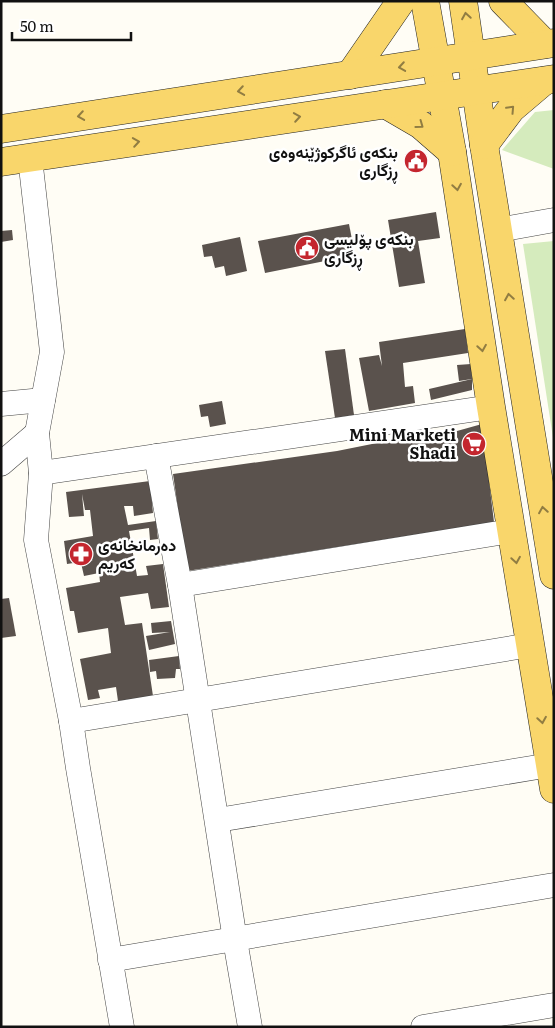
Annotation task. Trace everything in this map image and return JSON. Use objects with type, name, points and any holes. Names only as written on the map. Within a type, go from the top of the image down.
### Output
[{"type":"main road","points":[[350,74],[401,1]]},
{"type":"main road","points":[[425,1],[452,152],[491,406],[552,777]]},
{"type":"main road","points":[[463,1],[484,146],[553,560]]},
{"type":"main road","points":[[503,1],[549,44]]},
{"type":"main road","points":[[1,129],[549,44]]},
{"type":"main road","points":[[1,162],[549,80]]},
{"type":"main road","points":[[484,146],[510,109],[549,80]]},
{"type":"main road","points":[[385,104],[420,125],[452,152]]},
{"type":"street","points":[[30,158],[52,352],[37,433],[41,473],[36,540],[72,721],[78,768],[122,1027]]},
{"type":"street","points":[[498,230],[554,220]]},
{"type":"street","points":[[1,404],[43,400]]},
{"type":"street","points":[[41,473],[491,406]]},
{"type":"street","points":[[1,464],[37,433]]},
{"type":"street","points":[[156,456],[180,585],[250,1027]]},
{"type":"street","points":[[180,585],[511,531]]},
{"type":"street","points":[[72,721],[530,645]]},
{"type":"street","points":[[218,820],[552,777]]},
{"type":"street","points":[[110,960],[554,885]]},
{"type":"street","points":[[423,1027],[554,1005]]},
{"type":"green space","points":[[554,110],[554,169],[502,150],[535,112]]},
{"type":"green space","points":[[554,241],[554,444],[523,244]]},
{"type":"building","points":[[436,212],[440,238],[418,241],[425,283],[399,287],[388,220]]},
{"type":"building","name":"بنکەی پۆلیسی ڕزگاری","points":[[349,224],[355,255],[265,273],[258,241]]},
{"type":"building","points":[[12,230],[13,240],[1,242],[1,231]]},
{"type":"building","points":[[240,237],[247,271],[226,276],[224,266],[215,268],[212,256],[204,257],[202,245]]},
{"type":"building","points":[[465,329],[468,353],[403,363],[405,387],[413,386],[415,403],[369,411],[359,358],[379,355],[382,366],[379,342]]},
{"type":"building","points":[[345,349],[354,415],[335,418],[325,351]]},
{"type":"building","points":[[471,364],[472,379],[459,381],[457,365]]},
{"type":"building","points":[[472,379],[472,390],[431,400],[429,389]]},
{"type":"building","points":[[222,401],[226,424],[210,427],[208,416],[201,417],[199,405]]},
{"type":"building","points":[[482,424],[494,522],[187,571],[173,474],[337,451],[407,437],[457,431]]},
{"type":"building","points":[[150,481],[153,513],[134,516],[133,506],[124,506],[128,525],[156,521],[158,539],[150,540],[149,528],[129,531],[137,576],[148,575],[146,566],[163,564],[169,607],[151,609],[148,593],[120,597],[125,625],[142,623],[153,696],[118,701],[116,687],[98,690],[100,698],[88,700],[80,659],[111,653],[108,628],[78,633],[74,611],[70,611],[66,588],[100,582],[99,573],[84,576],[81,563],[93,560],[67,564],[64,541],[93,536],[90,510],[85,510],[82,494],[84,516],[69,517],[66,492]]},
{"type":"building","points":[[9,598],[16,636],[1,638],[1,599]]},
{"type":"building","points":[[171,621],[175,644],[149,650],[146,636],[170,632],[152,633],[151,623]]},
{"type":"building","points":[[179,656],[180,669],[176,669],[175,678],[157,679],[156,671],[150,672],[149,660]]},
{"type":"place","name":"بنکەی ئاگرکوژێنەوەی ڕزگاری","points":[[416,161]]},
{"type":"place","name":"بنکەی پۆلیسی ڕزگاری","points":[[307,248]]},
{"type":"place","name":"Mini Marketi Shadi","points":[[474,444]]},
{"type":"place","name":"دەرمانخانەی کەریم","points":[[81,554]]}]
